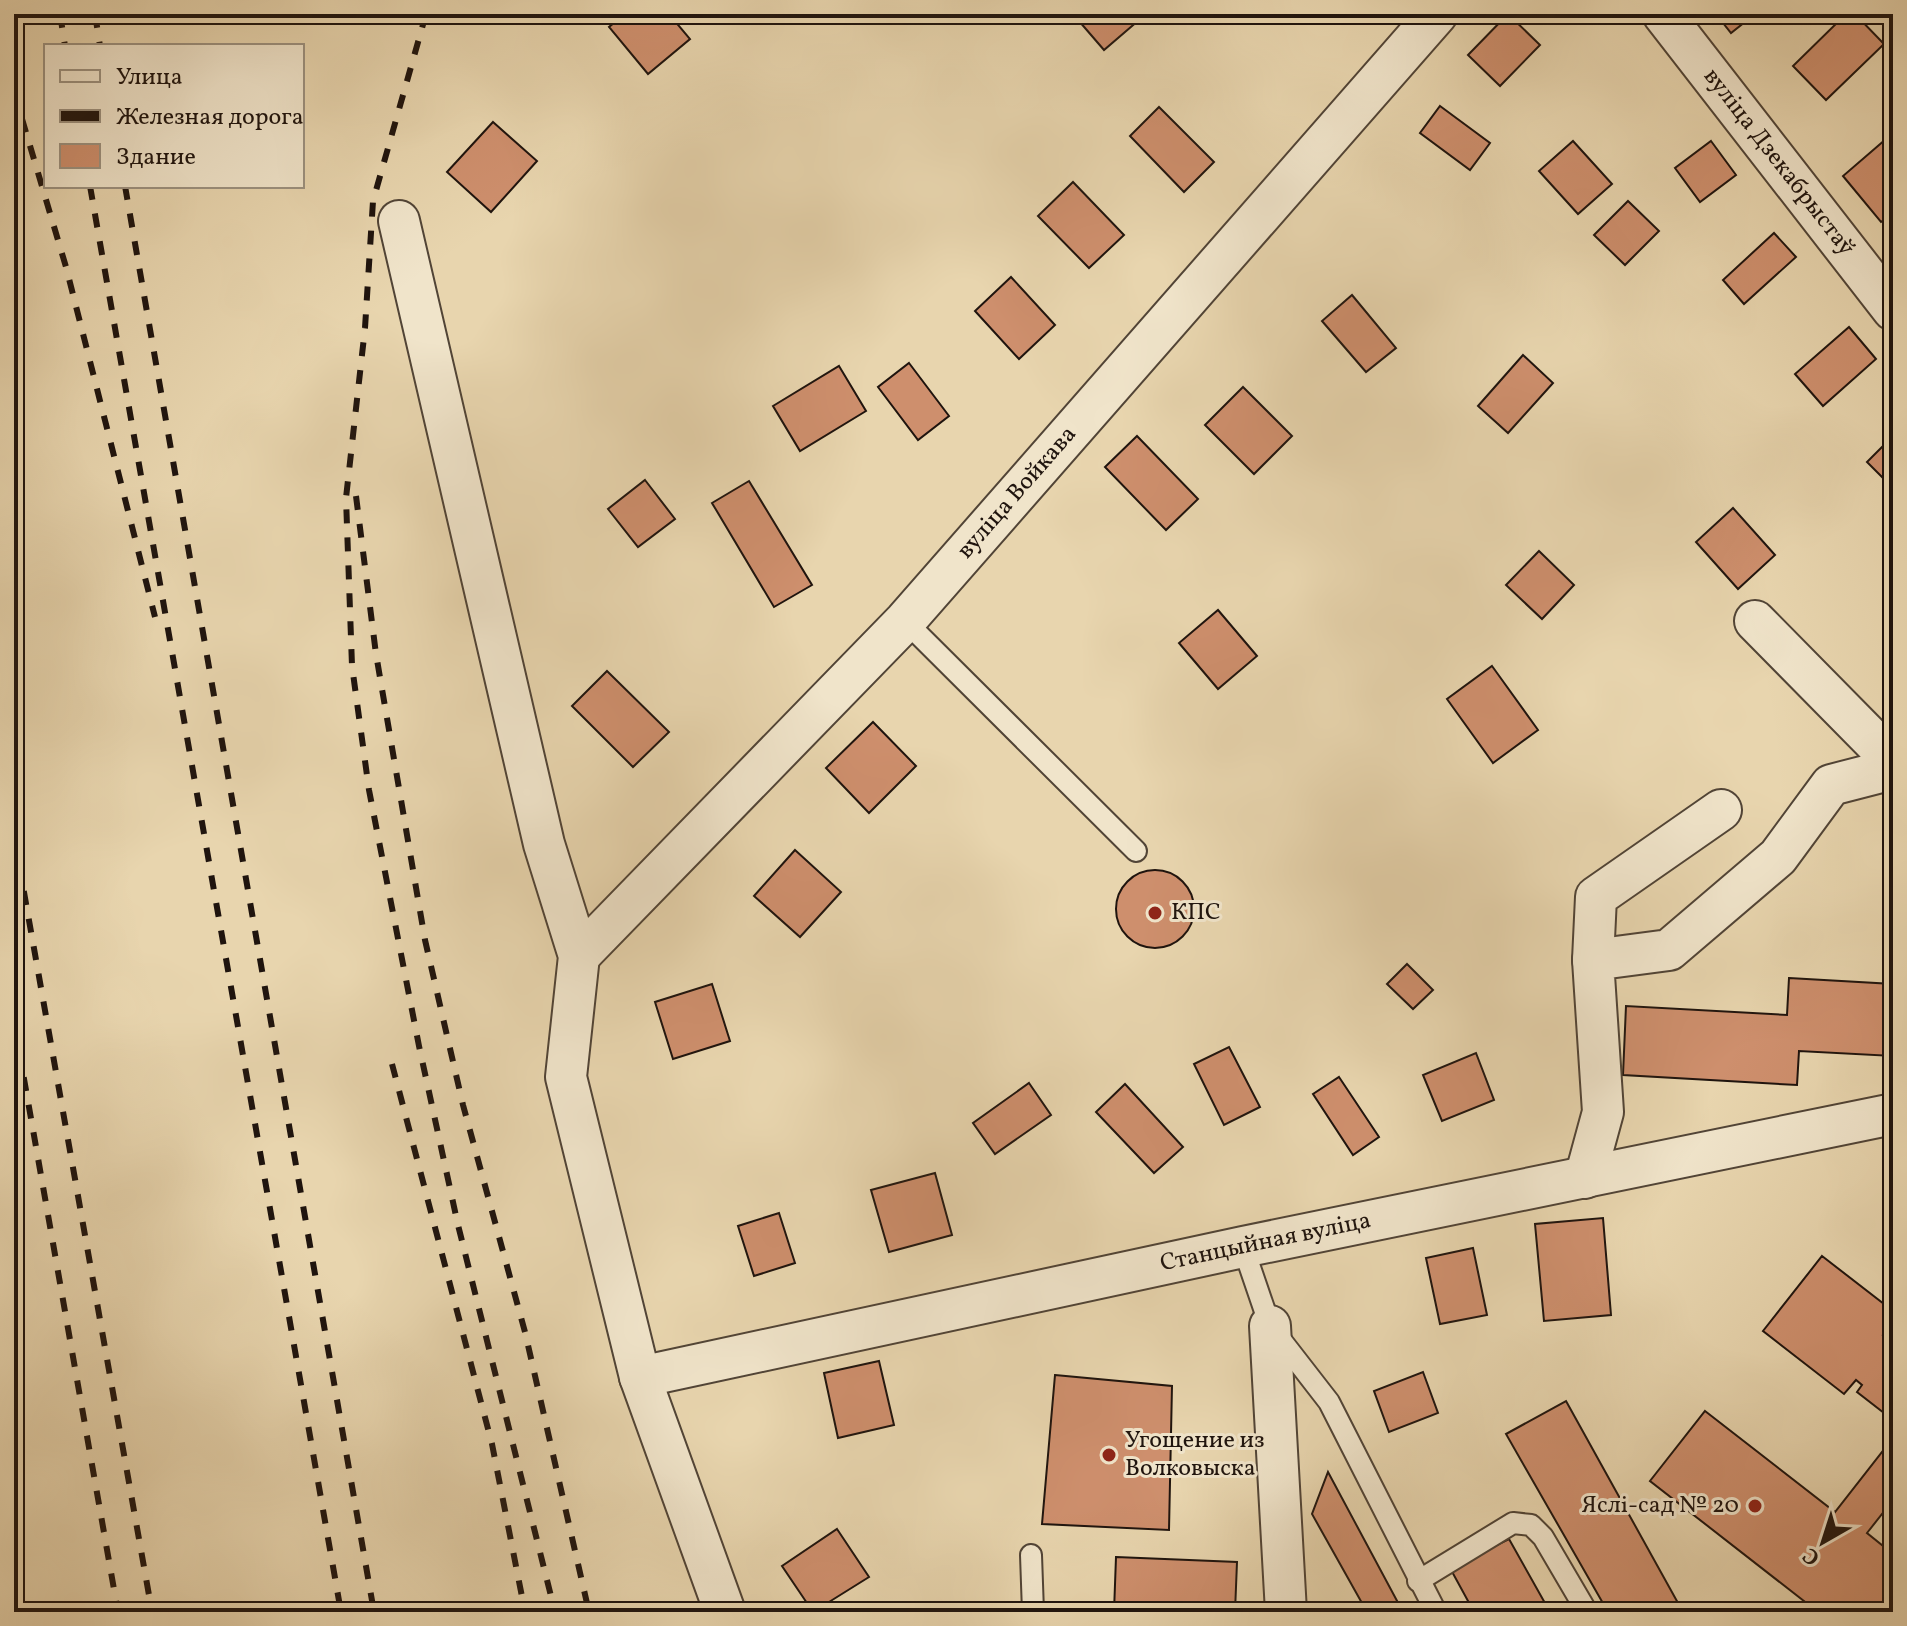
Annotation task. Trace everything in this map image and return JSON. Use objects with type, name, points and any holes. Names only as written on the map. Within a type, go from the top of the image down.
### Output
[{"type":"street","name":"вуліца Войкава","points":[[579,956],[905,621],[1437,14]]},
{"type":"street","name":"вуліца Дзекабрыстаў","points":[[1663,14],[1893,310]]},
{"type":"street","points":[[399,221],[544,844],[579,956],[566,1077],[640,1377],[725,1612]]},
{"type":"street","points":[[1755,621],[1893,761]]},
{"type":"street","points":[[1593,960],[1669,950],[1778,857],[1831,785],[1893,769]]},
{"type":"street","points":[[1585,1178],[1603,1112],[1593,960],[1596,897],[1721,810]]},
{"type":"street","name":"Станцыйная вуліца","points":[[640,1377],[1243,1247],[1893,1114]]},
{"type":"street","points":[[1270,1326],[1286,1612]]},
{"type":"lane","points":[[905,621],[1136,851]]},
{"type":"lane","points":[[1243,1247],[1270,1326],[1329,1402],[1436,1612]]},
{"type":"lane","points":[[1418,1581],[1513,1523],[1531,1525],[1543,1537],[1587,1612]]},
{"type":"lane","points":[[1031,1555],[1033,1612]]},
{"type":"building","points":[[625,14],[669,14],[690,39],[648,74],[609,27]]},
{"type":"building","points":[[1087,14],[1146,14],[1104,50],[1079,21]]},
{"type":"building","points":[[1508,14],[1540,45],[1500,86],[1468,55]]},
{"type":"building","points":[[1716,14],[1755,14],[1731,33]]},
{"type":"building","points":[[1846,14],[1855,14],[1884,44],[1826,100],[1793,66]]},
{"type":"building","points":[[1440,106],[1490,143],[1470,170],[1420,133]]},
{"type":"building","points":[[1159,107],[1214,162],[1184,192],[1130,136]]},
{"type":"building","points":[[493,122],[537,161],[491,212],[447,172]]},
{"type":"building","points":[[1893,133],[1893,213],[1881,222],[1843,176]]},
{"type":"building","points":[[1573,141],[1612,184],[1578,214],[1539,171]]},
{"type":"building","points":[[1711,141],[1736,175],[1700,202],[1675,168]]},
{"type":"building","points":[[1073,182],[1124,235],[1089,268],[1038,216]]},
{"type":"building","points":[[1628,201],[1659,231],[1625,265],[1594,235]]},
{"type":"building","points":[[1774,233],[1796,257],[1744,304],[1723,280]]},
{"type":"building","points":[[1011,277],[1055,325],[1019,359],[975,311]]},
{"type":"building","points":[[1352,295],[1396,348],[1366,372],[1322,321]]},
{"type":"building","points":[[1849,327],[1876,359],[1823,406],[1795,374]]},
{"type":"building","points":[[1523,355],[1553,383],[1508,433],[1478,406]]},
{"type":"building","points":[[909,363],[949,416],[918,440],[878,387]]},
{"type":"building","points":[[839,366],[866,411],[800,451],[773,406]]},
{"type":"building","points":[[1243,387],[1292,436],[1254,474],[1205,425]]},
{"type":"building","points":[[1137,436],[1198,499],[1166,530],[1105,467]]},
{"type":"building","points":[[1893,436],[1893,488],[1867,462]]},
{"type":"building","points":[[645,480],[675,519],[638,547],[608,509]]},
{"type":"building","points":[[749,481],[812,585],[774,607],[712,503]]},
{"type":"building","points":[[1733,508],[1775,555],[1738,589],[1696,542]]},
{"type":"building","points":[[1539,551],[1574,585],[1542,619],[1506,585]]},
{"type":"building","points":[[1218,610],[1257,656],[1218,689],[1179,643]]},
{"type":"building","points":[[1492,666],[1538,730],[1493,763],[1447,699]]},
{"type":"building","points":[[607,671],[669,732],[633,767],[572,706]]},
{"type":"building","points":[[873,722],[916,766],[869,813],[826,768]]},
{"type":"building","points":[[795,850],[841,892],[800,937],[754,896]]},
{"type":"building","name":"КПС","points":[[1155,870],[1170,873],[1187,887],[1194,909],[1191,924],[1177,941],[1155,948],[1140,945],[1123,931],[1116,909],[1119,894],[1133,877]]},
{"type":"building","points":[[1407,964],[1433,990],[1413,1009],[1387,984]]},
{"type":"building","points":[[1789,978],[1893,984],[1893,1056],[1799,1051],[1797,1085],[1623,1075],[1626,1006],[1787,1015]]},
{"type":"building","points":[[712,984],[730,1041],[673,1059],[655,1002]]},
{"type":"building","points":[[1229,1047],[1260,1107],[1224,1125],[1194,1064]]},
{"type":"building","points":[[1476,1053],[1494,1100],[1442,1121],[1423,1075]]},
{"type":"building","points":[[1339,1077],[1379,1137],[1353,1155],[1313,1094]]},
{"type":"building","points":[[1029,1083],[1051,1115],[995,1154],[973,1123]]},
{"type":"building","points":[[1125,1084],[1183,1147],[1154,1173],[1096,1112]]},
{"type":"building","points":[[935,1173],[952,1235],[889,1252],[871,1190]]},
{"type":"building","points":[[779,1213],[795,1263],[754,1276],[738,1226]]},
{"type":"building","points":[[1603,1218],[1611,1315],[1544,1321],[1535,1224]]},
{"type":"building","points":[[1473,1248],[1487,1315],[1440,1324],[1426,1258]]},
{"type":"building","points":[[1822,1256],[1893,1311],[1893,1322],[1883,1335],[1893,1342],[1893,1420],[1857,1392],[1862,1385],[1856,1380],[1844,1394],[1763,1331]]},
{"type":"building","points":[[879,1361],[894,1425],[838,1438],[824,1373]]},
{"type":"building","points":[[1423,1372],[1438,1413],[1389,1432],[1374,1391]]},
{"type":"building","name":"Угощение из Волковыска","points":[[1055,1375],[1172,1386],[1169,1530],[1042,1524]]},
{"type":"building","points":[[1566,1401],[1683,1612],[1608,1612],[1506,1434]]},
{"type":"building","name":"Яслі-сад № 20","points":[[1705,1411],[1835,1512],[1893,1438],[1893,1500],[1867,1533],[1893,1554],[1893,1612],[1818,1612],[1650,1481]]},
{"type":"building","points":[[1328,1472],[1403,1612],[1367,1612],[1312,1514]]},
{"type":"building","points":[[837,1529],[869,1577],[813,1612],[782,1566]]},
{"type":"building","points":[[1509,1539],[1550,1612],[1474,1612],[1450,1568]]},
{"type":"building","points":[[1116,1557],[1237,1562],[1235,1612],[1114,1612]]},
{"type":"railway","points":[[60,14],[65,44]]},
{"type":"railway","points":[[95,14],[100,44]]},
{"type":"railway","points":[[426,14],[373,201],[365,328],[346,498],[352,666],[369,790],[419,1046],[458,1225],[555,1612]]},
{"type":"railway","points":[[14,92],[66,267],[155,617]]},
{"type":"railway","points":[[90,188],[341,1612]]},
{"type":"railway","points":[[125,188],[374,1612]]},
{"type":"railway","points":[[356,496],[376,654],[425,940],[463,1105],[525,1332],[589,1612]]},
{"type":"railway","points":[[14,836],[152,1612]]},
{"type":"railway","points":[[14,1022],[118,1612]]},
{"type":"railway","points":[[392,1064],[492,1444],[525,1612]]},
{"type":"place","name":"КПС","points":[[1155,913]]},
{"type":"place","name":"Угощение из Волковыска","points":[[1109,1455]]},
{"type":"place","name":"Яслі-сад № 20","points":[[1755,1506]]}]
